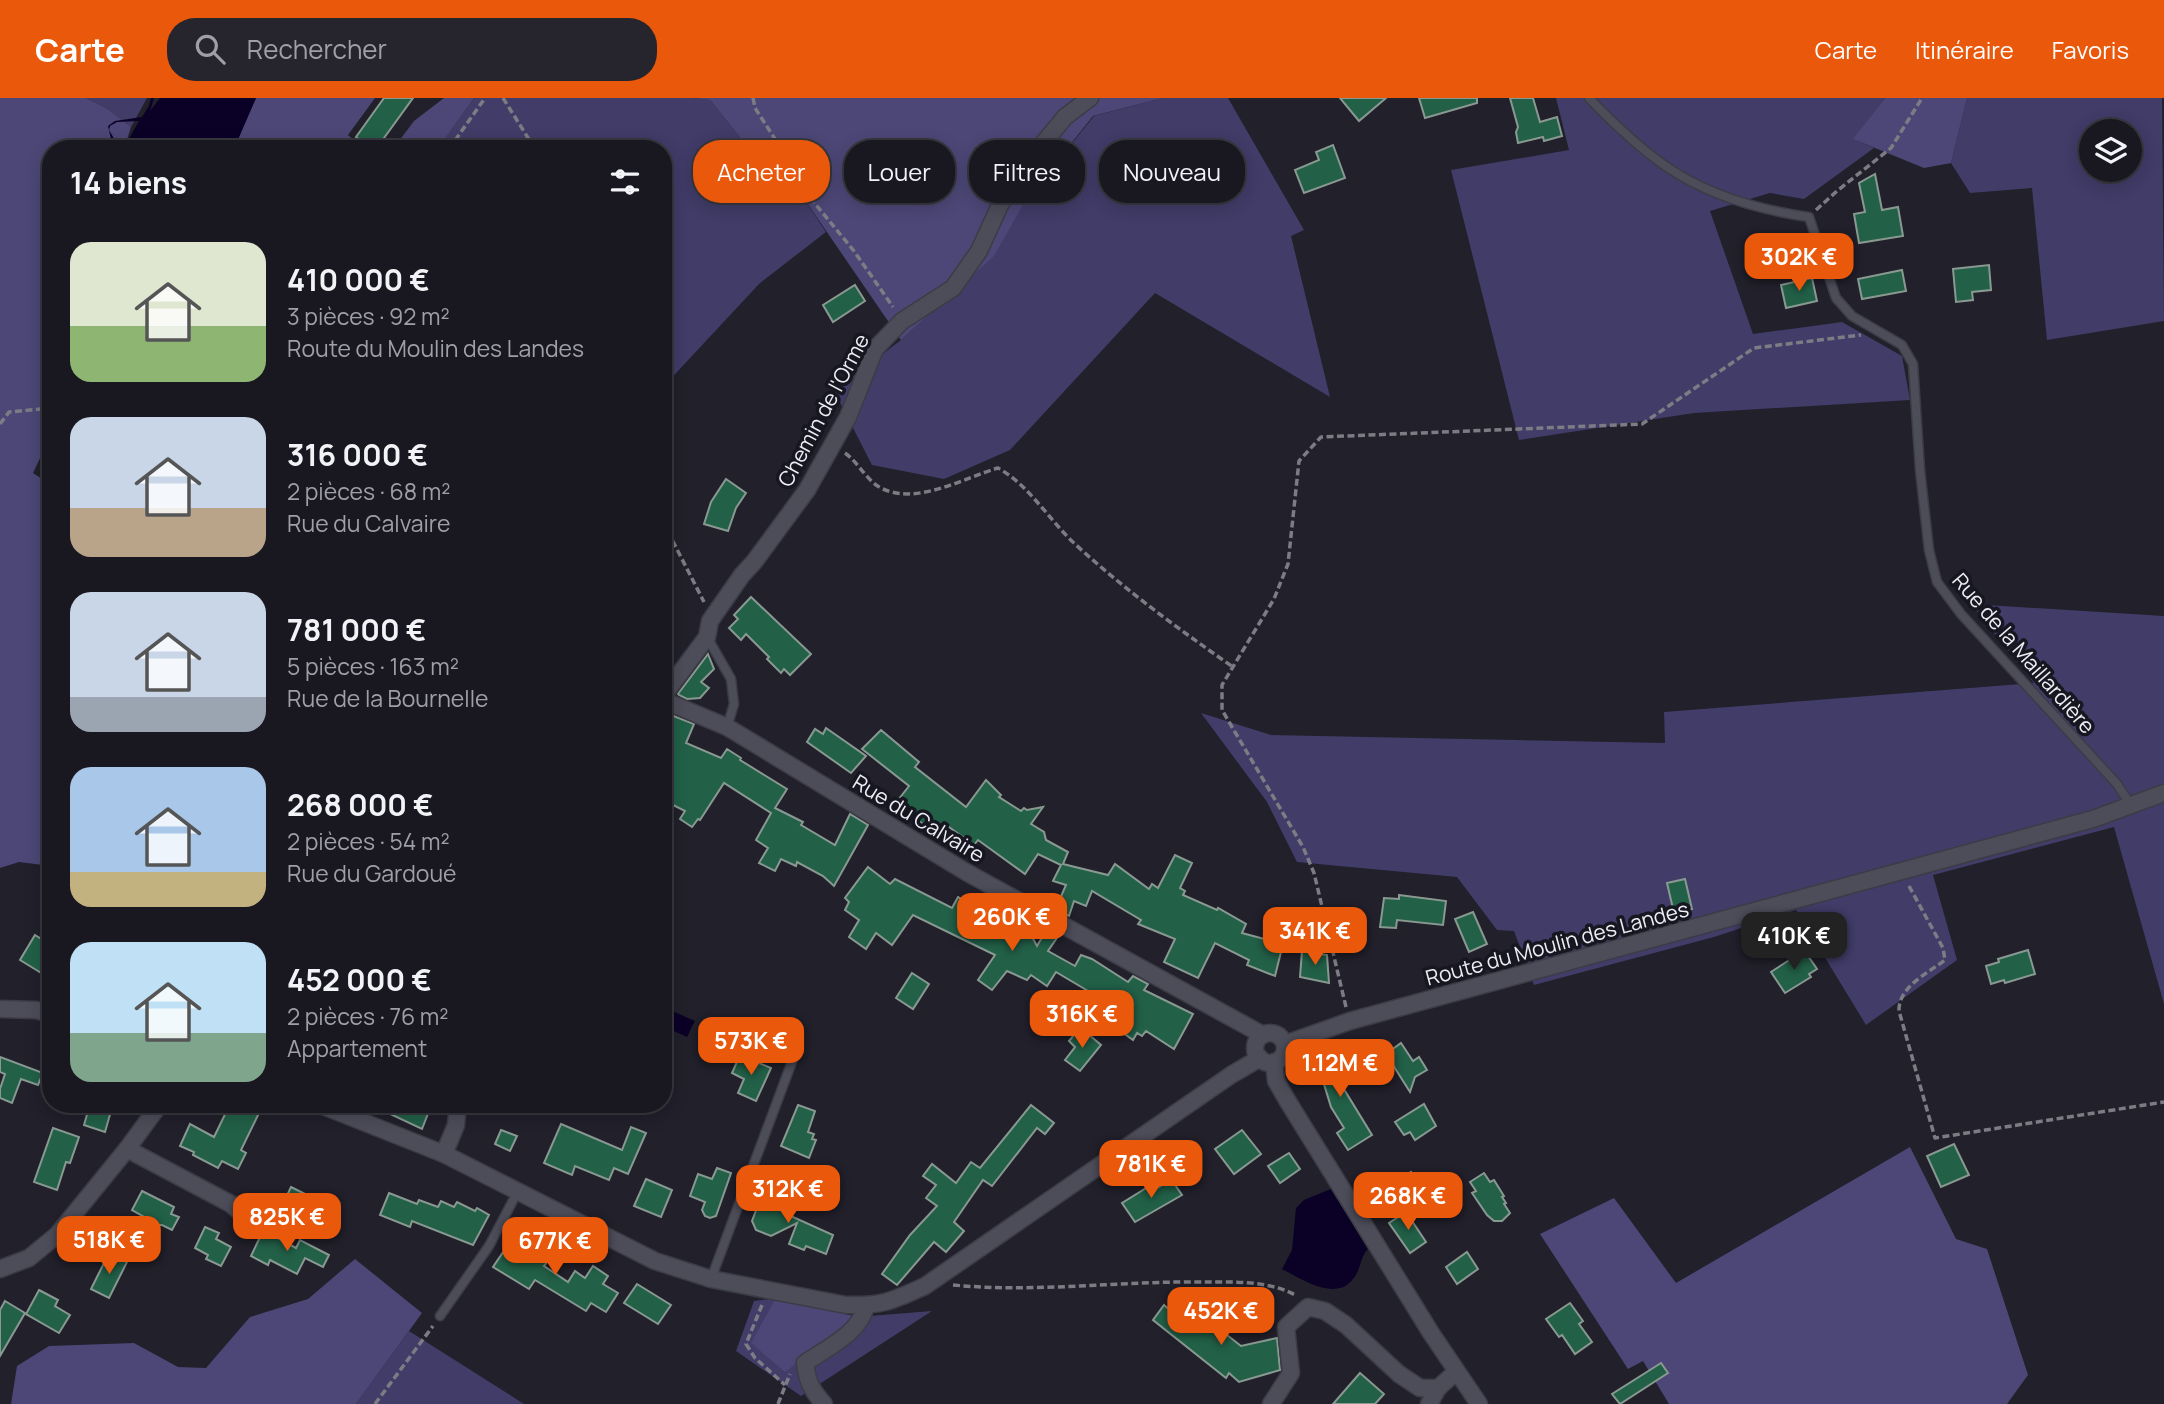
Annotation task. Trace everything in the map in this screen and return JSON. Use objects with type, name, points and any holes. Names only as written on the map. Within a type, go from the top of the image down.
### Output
[{"type":"street","name":"Chemin de l'Orme","points":[[672,686],[707,637],[710,621],[807,490],[848,417],[875,349],[902,321],[953,288],[979,251],[1000,205],[1036,152],[1065,117],[1090,98]]},
{"type":"street","name":"Rue du Calvaire","points":[[672,702],[727,727],[966,872],[1263,1035]]},
{"type":"street","name":"Route du Moulin des Landes","points":[[1285,1044],[1350,1021],[2132,807],[2164,793]]},
{"type":"street","points":[[0,1009],[42,1012]]},
{"type":"street","points":[[341,1113],[444,1154],[655,1261],[711,1279],[846,1306],[866,1306],[885,1304],[929,1283],[1231,1075],[1267,1060],[1282,1057],[1285,1044],[1276,1034],[1263,1035],[1256,1046],[1267,1060],[1287,1100],[1479,1404]]},
{"type":"street","points":[[0,1269],[29,1258],[57,1235],[153,1113]]},
{"type":"street","points":[[444,1154],[456,1125],[457,1113]]},
{"type":"street","points":[[127,1149],[231,1204],[242,1214]]},
{"type":"street","points":[[824,1404],[807,1380],[805,1363],[851,1331],[864,1315],[866,1306]]},
{"type":"street","points":[[1271,1404],[1291,1373],[1286,1327],[1308,1307],[1325,1311],[1346,1325],[1399,1374],[1420,1388],[1438,1388]]},
{"type":"street","points":[[1429,1404],[1438,1388],[1456,1371]]},
{"type":"lane","points":[[1589,98],[1606,116],[1667,167],[1707,188],[1773,212],[1809,216]]},
{"type":"lane","name":"Rue de la Maillardière","points":[[1809,216],[1836,298],[1852,316],[1902,345],[1913,364],[1929,550],[1937,582],[1961,614],[2117,784],[2132,807]]},
{"type":"lane","points":[[707,637],[731,679],[734,704],[727,727]]},
{"type":"lane","points":[[711,1279],[793,1059]]},
{"type":"lane","points":[[440,1315],[489,1246],[518,1191]]},
{"type":"path","points":[[455,140],[485,98]]},
{"type":"path","points":[[503,98],[529,140]]},
{"type":"path","points":[[753,98],[755,108],[795,170],[803,188],[854,251],[902,321]]},
{"type":"path","points":[[1809,216],[1891,148],[1922,98]]},
{"type":"path","points":[[1350,1021],[1314,873],[1303,847],[1222,710],[1222,685],[1274,599],[1288,564],[1299,461],[1321,437],[1642,424],[1754,348],[1855,335],[1884,335]]},
{"type":"path","points":[[0,424],[9,412],[42,409]]},
{"type":"path","points":[[833,444],[851,457],[880,488],[908,494],[951,486],[998,468],[1014,477],[1057,527],[1110,576],[1164,619],[1233,667]]},
{"type":"path","points":[[672,540],[705,604],[710,621]]},
{"type":"path","points":[[1907,870],[1909,889],[1943,948],[1945,960],[1903,992],[1898,1001],[1935,1138],[2164,1102]]},
{"type":"path","points":[[929,1283],[1002,1288],[1245,1282],[1295,1294],[1308,1307]]},
{"type":"path","points":[[767,1290],[746,1344],[755,1358],[785,1385]]},
{"type":"path","points":[[375,1404],[440,1315]]},
{"type":"path","points":[[778,1404],[790,1373],[805,1363]]},
{"type":"shaded area","points":[[0,98],[86,98],[108,109],[131,127],[127,140],[42,140],[42,454],[33,473],[42,479],[42,865],[19,862],[0,868]]},
{"type":"shaded area","points":[[86,98],[147,98],[131,127],[108,109]]},
{"type":"shaded area","points":[[151,98],[154,98],[150,111],[160,98],[256,98],[238,140],[128,140],[139,121],[117,122],[110,126],[109,130],[115,140],[112,140],[111,139],[108,126],[115,121],[142,117]]},
{"type":"shaded area","points":[[256,98],[375,98],[348,135],[354,140],[237,140]]},
{"type":"shaded area","points":[[444,98],[474,98],[444,140],[400,140],[414,121]]},
{"type":"shaded area","points":[[474,98],[710,100],[742,140],[693,140],[693,203],[807,203],[826,232],[760,283],[672,377],[672,140],[444,140]]},
{"type":"shaded area","points":[[692,98],[1163,98],[1093,116],[1074,140],[969,140],[969,203],[1024,203],[994,256],[901,340],[807,203],[830,203],[830,140],[742,140],[710,100]]},
{"type":"shaded area","points":[[1163,98],[1228,98],[1304,230],[1291,236],[1330,397],[1155,293],[1010,450],[944,479],[872,465],[834,391],[901,340],[993,256],[1024,203],[1085,203],[1085,140],[1075,140],[1094,116]]},
{"type":"shaded area","points":[[1556,98],[1885,98],[1854,139],[1874,148],[1804,199],[1770,193],[1710,211],[1753,334],[1842,322],[1902,356],[1910,400],[1694,413],[1519,440],[1451,170],[1569,150]]},
{"type":"shaded area","points":[[1885,98],[1967,98],[1951,163],[1924,168],[1853,139]]},
{"type":"shaded area","points":[[1967,98],[2162,98],[2164,321],[2047,340],[2032,188],[1970,193],[1951,163]]},
{"type":"shaded area","points":[[1971,604],[2164,616],[2164,1004],[2114,827],[1933,875],[1957,960],[1866,1025],[1796,910],[1714,937],[1534,985],[1514,931],[1497,930],[1457,877],[1297,862],[1267,802],[1201,713],[1271,735],[1665,743],[1664,712],[2034,683]]},
{"type":"shaded area","points":[[672,1011],[695,1021],[687,1037],[672,1030]]},
{"type":"shaded area","points":[[1910,1147],[1956,1239],[1987,1249],[2028,1375],[2007,1404],[1669,1404],[1643,1361],[1628,1369],[1540,1234],[1614,1198],[1676,1283]]},
{"type":"shaded area","points":[[1331,1189],[1368,1249],[1353,1279],[1346,1286],[1337,1289],[1318,1286],[1282,1269],[1292,1250],[1296,1208],[1304,1200]]},
{"type":"shaded area","points":[[355,1259],[422,1313],[356,1404],[11,1404],[17,1366],[49,1346],[134,1343],[178,1367],[206,1368],[250,1317],[308,1299]]},
{"type":"shaded area","points":[[776,1298],[857,1317],[932,1311],[801,1396],[736,1351],[754,1301]]},
{"type":"shaded area","points":[[776,1298],[857,1317],[785,1372],[751,1343]]},
{"type":"shaded area","points":[[409,1331],[524,1404],[356,1404]]},
{"type":"building","points":[[384,98],[413,98],[383,140],[360,140],[356,137]]},
{"type":"building","points":[[1340,98],[1386,98],[1359,121]]},
{"type":"building","points":[[1419,98],[1477,98],[1477,103],[1425,118]]},
{"type":"building","points":[[1510,98],[1533,98],[1540,122],[1557,117],[1562,136],[1544,141],[1543,137],[1518,143],[1518,127]]},
{"type":"building","points":[[1333,145],[1345,178],[1304,193],[1295,170],[1319,160],[1316,152]]},
{"type":"building","points":[[1875,174],[1882,210],[1898,207],[1903,236],[1859,243],[1854,214],[1865,212],[1859,183]]},
{"type":"building","points":[[1989,265],[1991,290],[1972,292],[1973,300],[1956,302],[1953,269]]},
{"type":"building","points":[[1902,270],[1906,291],[1862,299],[1858,279]]},
{"type":"building","points":[[1812,278],[1817,301],[1786,308],[1781,285]]},
{"type":"building","points":[[855,285],[865,301],[833,322],[823,305]]},
{"type":"building","points":[[726,479],[746,493],[736,508],[728,531],[704,524],[711,502]]},
{"type":"building","points":[[751,597],[811,654],[790,675],[784,669],[781,673],[746,634],[741,640],[729,628],[738,619],[734,615]]},
{"type":"building","points":[[708,654],[714,669],[701,682],[709,688],[700,698],[687,699],[679,695],[678,694]]},
{"type":"building","points":[[672,715],[694,724],[686,743],[721,758],[727,749],[787,789],[775,808],[803,822],[801,825],[835,845],[850,814],[868,825],[834,886],[823,876],[797,862],[796,866],[781,859],[775,871],[759,863],[768,848],[756,840],[771,813],[724,783],[700,820],[692,827],[680,819],[685,811],[672,804]]},
{"type":"building","points":[[826,728],[866,756],[851,773],[807,742],[815,729],[823,734]]},
{"type":"building","points":[[881,730],[919,762],[915,767],[966,807],[986,780],[1001,795],[999,797],[1021,811],[1024,808],[1027,810],[1043,807],[1031,824],[1044,832],[1046,840],[1068,852],[1063,864],[1108,875],[1115,864],[1149,889],[1152,884],[1158,888],[1175,855],[1192,863],[1180,888],[1185,891],[1183,895],[1217,910],[1218,908],[1246,924],[1242,933],[1283,944],[1275,976],[1247,965],[1249,960],[1215,943],[1198,978],[1164,962],[1175,939],[1138,924],[1141,920],[1092,891],[1086,906],[1074,901],[1069,916],[1058,911],[1056,908],[1066,885],[1053,881],[1061,865],[1038,854],[1025,874],[978,840],[974,845],[949,827],[941,837],[895,804],[909,786],[862,749]]},
{"type":"building","points":[[868,867],[890,884],[895,879],[952,908],[958,897],[1018,928],[1025,924],[1037,946],[1047,929],[1059,935],[1048,951],[1075,966],[1081,955],[1092,959],[1128,982],[1133,976],[1148,984],[1144,990],[1193,1014],[1174,1049],[1146,1031],[1142,1036],[1137,1033],[1133,1040],[1100,1016],[1110,1004],[1056,972],[1047,986],[1031,975],[1027,980],[1007,971],[992,990],[978,980],[995,955],[913,915],[892,945],[876,933],[866,949],[849,937],[859,920],[845,910],[849,902],[845,898]]},
{"type":"building","points":[[1685,879],[1692,909],[1674,913],[1667,883]]},
{"type":"building","points":[[1399,895],[1446,901],[1443,925],[1397,920],[1396,928],[1380,927],[1384,898],[1399,899]]},
{"type":"building","points":[[1473,912],[1487,944],[1469,952],[1455,919]]},
{"type":"building","points":[[35,935],[42,939],[42,973],[20,960]]},
{"type":"building","points":[[2028,950],[2035,974],[2005,983],[2004,980],[1991,984],[1986,966],[1999,962],[1998,959]]},
{"type":"building","points":[[1302,951],[1327,955],[1329,983],[1300,977]]},
{"type":"building","points":[[1806,953],[1817,969],[1809,974],[1811,977],[1785,993],[1771,972],[1797,955],[1799,957]]},
{"type":"building","points":[[912,973],[929,984],[913,1009],[896,998]]},
{"type":"building","points":[[1078,1030],[1085,1035],[1087,1033],[1101,1045],[1080,1071],[1065,1060],[1075,1047],[1069,1041]]},
{"type":"building","points":[[1401,1043],[1413,1061],[1419,1057],[1427,1070],[1415,1077],[1410,1092],[1386,1054]]},
{"type":"building","points":[[1317,1045],[1322,1053],[1347,1045],[1349,1050],[1328,1063],[1372,1135],[1348,1150],[1337,1133],[1344,1128],[1331,1107],[1319,1068],[1314,1071],[1310,1057],[1316,1055],[1313,1047]]},
{"type":"building","points":[[740,1055],[771,1068],[756,1101],[738,1093],[744,1079],[732,1073]]},
{"type":"building","points":[[0,1057],[42,1073],[42,1075],[38,1085],[21,1079],[12,1103],[0,1098],[5,1074],[0,1072]]},
{"type":"building","points":[[1424,1104],[1436,1126],[1415,1140],[1410,1132],[1404,1135],[1395,1122]]},
{"type":"building","points":[[798,1105],[815,1111],[808,1132],[814,1134],[812,1139],[816,1140],[809,1158],[781,1146]]},
{"type":"building","points":[[1031,1105],[1054,1123],[1045,1134],[1037,1128],[992,1186],[983,1180],[954,1222],[964,1231],[946,1252],[934,1242],[897,1285],[882,1274],[910,1235],[937,1206],[926,1198],[936,1185],[923,1176],[932,1164],[956,1183],[971,1162],[980,1168]]},
{"type":"building","points":[[87,1113],[110,1113],[105,1132],[84,1125]]},
{"type":"building","points":[[226,1113],[259,1113],[241,1150],[246,1153],[238,1169],[222,1161],[218,1168],[180,1146],[190,1124],[214,1137]]},
{"type":"building","points":[[388,1113],[428,1113],[422,1129]]},
{"type":"building","points":[[561,1124],[622,1150],[631,1127],[646,1133],[628,1174],[614,1168],[609,1180],[575,1166],[572,1175],[544,1163]]},
{"type":"building","points":[[53,1128],[79,1137],[70,1163],[66,1162],[57,1190],[34,1182]]},
{"type":"building","points":[[501,1130],[517,1136],[510,1151],[495,1144]]},
{"type":"building","points":[[1242,1130],[1261,1154],[1234,1174],[1215,1149]]},
{"type":"building","points":[[1954,1144],[1969,1175],[1941,1187],[1927,1156]]},
{"type":"building","points":[[1289,1153],[1300,1169],[1280,1183],[1268,1166]]},
{"type":"building","points":[[717,1168],[731,1173],[716,1216],[710,1218],[705,1216],[702,1210],[705,1202],[690,1196],[698,1174],[712,1179]]},
{"type":"building","points":[[1411,1172],[1428,1199],[1410,1210],[1394,1183]]},
{"type":"building","points":[[1484,1173],[1490,1182],[1494,1180],[1504,1196],[1504,1204],[1510,1213],[1502,1221],[1494,1221],[1487,1215],[1472,1193],[1476,1191],[1470,1182]]},
{"type":"building","points":[[646,1179],[672,1190],[661,1217],[634,1206]]},
{"type":"building","points":[[1171,1179],[1182,1195],[1135,1222],[1122,1203],[1156,1182],[1159,1187]]},
{"type":"building","points":[[291,1187],[331,1207],[333,1214],[327,1225],[303,1234],[308,1224],[280,1210]]},
{"type":"building","points":[[142,1191],[174,1207],[171,1214],[179,1217],[172,1230],[132,1210]]},
{"type":"building","points":[[763,1192],[789,1202],[784,1213],[833,1235],[826,1254],[806,1246],[804,1250],[789,1244],[797,1223],[771,1236],[756,1230],[752,1221]]},
{"type":"building","points":[[389,1193],[417,1204],[419,1200],[438,1207],[441,1201],[454,1207],[457,1202],[489,1215],[473,1245],[412,1221],[410,1227],[380,1215]]},
{"type":"building","points":[[1406,1212],[1426,1242],[1410,1253],[1389,1223]]},
{"type":"building","points":[[205,1227],[219,1233],[216,1239],[231,1247],[221,1266],[206,1259],[208,1255],[195,1248]]},
{"type":"building","points":[[267,1232],[296,1248],[300,1240],[329,1255],[323,1267],[305,1258],[297,1274],[270,1260],[268,1265],[251,1256],[261,1235],[265,1237]]},
{"type":"building","points":[[514,1236],[532,1247],[529,1251],[547,1262],[544,1266],[568,1282],[575,1271],[585,1278],[593,1266],[608,1276],[603,1284],[618,1293],[606,1312],[591,1303],[586,1311],[535,1280],[529,1289],[493,1267]]},
{"type":"building","points":[[1467,1252],[1478,1269],[1457,1284],[1446,1267]]},
{"type":"building","points":[[109,1253],[127,1262],[109,1298],[91,1289]]},
{"type":"building","points":[[637,1284],[671,1305],[658,1324],[624,1303]]},
{"type":"building","points":[[39,1290],[58,1300],[55,1306],[70,1315],[59,1333],[26,1314]]},
{"type":"building","points":[[5,1301],[25,1313],[0,1356],[0,1310]]},
{"type":"building","points":[[1570,1303],[1583,1321],[1579,1324],[1592,1342],[1575,1354],[1562,1335],[1559,1337],[1546,1319]]},
{"type":"building","points":[[1164,1305],[1184,1322],[1194,1309],[1241,1346],[1277,1338],[1280,1370],[1239,1382],[1229,1373],[1226,1378],[1153,1320]]},
{"type":"building","points":[[1661,1363],[1668,1373],[1620,1404],[1612,1394]]},
{"type":"building","points":[[1360,1373],[1384,1394],[1375,1404],[1333,1404]]}]
